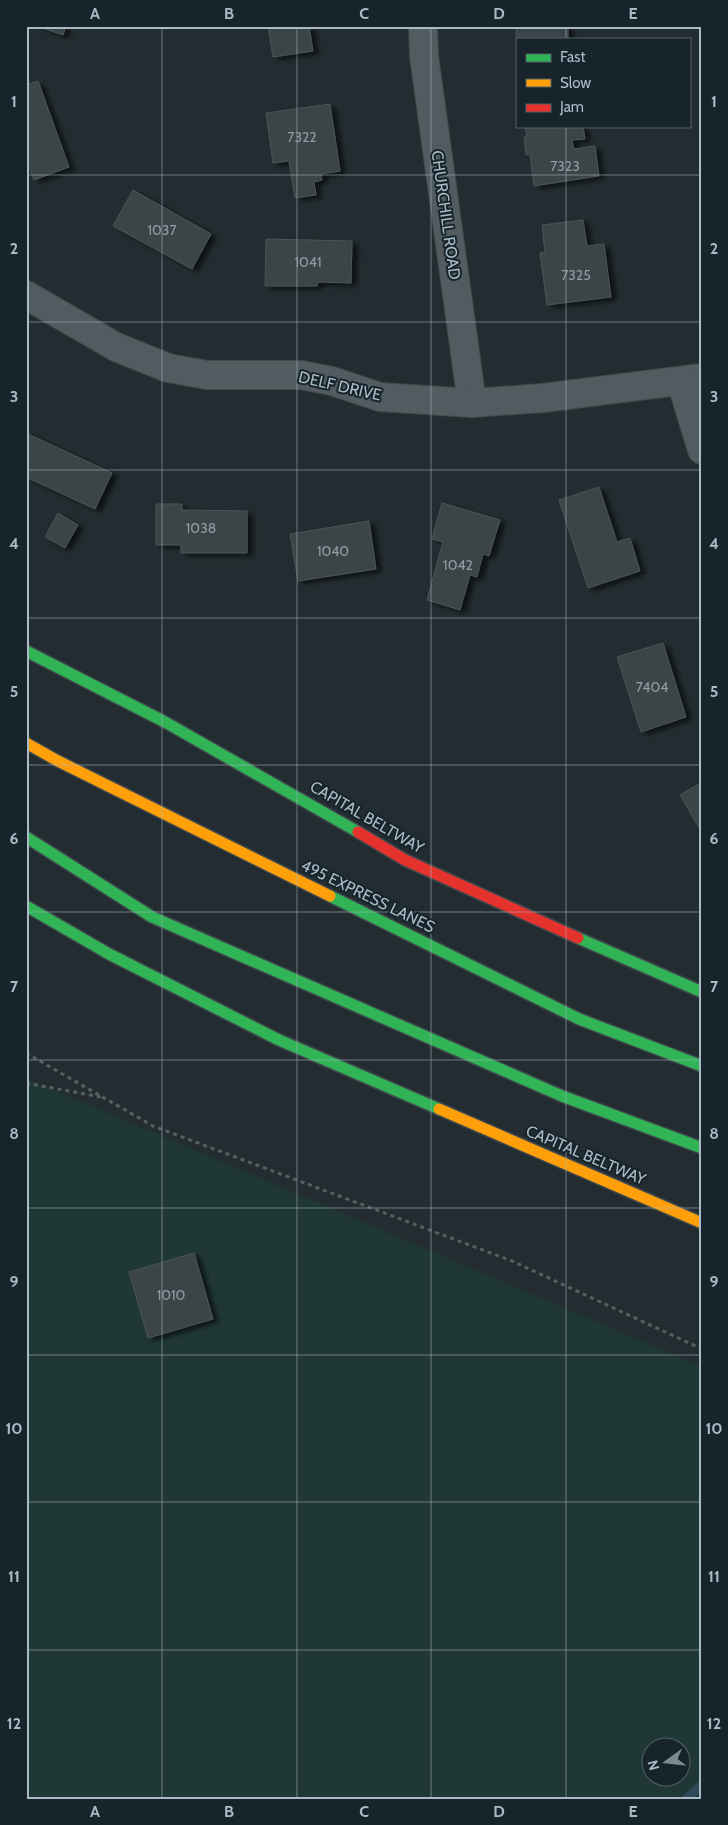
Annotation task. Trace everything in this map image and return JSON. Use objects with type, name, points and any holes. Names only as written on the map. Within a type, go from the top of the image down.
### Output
[{"type":"highway","name":"CAPITAL BELTWAY","points":[[26,651],[164,722],[406,860],[607,952],[702,992]]},
{"type":"highway","name":"495 EXPRESS LANES","points":[[26,743],[579,1019],[702,1066]]},
{"type":"highway","points":[[26,837],[152,917],[562,1096],[702,1148]]},
{"type":"highway","name":"CAPITAL BELTWAY","points":[[26,906],[109,954],[279,1040],[702,1223]]},
{"type":"street","name":"CHURCHILL ROAD","points":[[423,26],[424,56],[472,403]]},
{"type":"street","name":"DELF DRIVE","points":[[26,295],[116,347],[168,368],[207,376],[301,375],[332,381],[380,397],[472,403],[543,398],[691,380]]},
{"type":"street","points":[[691,380],[702,450]]},
{"type":"path","points":[[26,1053],[153,1126],[512,1261],[702,1349]]},
{"type":"path","points":[[26,1083],[104,1098]]},
{"type":"green space","points":[[26,1078],[702,1367],[702,1799],[26,1799]]},
{"type":"building","points":[[37,26],[66,26],[63,35]]},
{"type":"building","points":[[268,26],[309,26],[313,51],[273,57]]},
{"type":"building","points":[[516,26],[568,26],[568,38],[516,38]]},
{"type":"building","points":[[38,81],[69,167],[34,180],[26,160],[26,85]]},
{"type":"building","points":[[330,104],[340,171],[321,174],[322,180],[314,182],[316,195],[295,198],[289,161],[273,163],[266,113]]},
{"type":"building","points":[[525,128],[583,128],[585,139],[572,140],[574,149],[595,146],[599,176],[534,186],[530,154],[526,155],[524,137],[527,137]]},
{"type":"building","points":[[133,190],[211,234],[192,269],[113,226]]},
{"type":"building","points":[[583,220],[587,246],[604,244],[611,297],[547,305],[540,253],[545,252],[542,225]]},
{"type":"building","points":[[266,239],[352,241],[351,283],[318,282],[317,286],[265,286]]},
{"type":"building","points":[[26,433],[112,473],[95,509],[26,477]]},
{"type":"building","points":[[599,487],[617,542],[630,538],[640,571],[588,588],[559,500]]},
{"type":"building","points":[[442,503],[500,520],[489,556],[483,554],[477,577],[470,575],[460,610],[427,600],[443,542],[432,539]]},
{"type":"building","points":[[156,504],[182,504],[182,510],[247,511],[247,553],[181,553],[181,545],[156,545]]},
{"type":"building","points":[[58,513],[78,525],[65,548],[45,537]]},
{"type":"building","points":[[369,521],[376,569],[298,581],[290,534]]},
{"type":"building","points":[[663,643],[686,717],[641,732],[617,657]]},
{"type":"building","points":[[702,782],[702,833],[680,795]]},
{"type":"building","points":[[194,1253],[213,1319],[148,1338],[129,1272]]},
{"type":"waterway","points":[[686,1799],[702,1785]]},
{"type":"traffic: fast","points":[[26,651],[165,722],[358,832]]},
{"type":"traffic: fast","points":[[26,837],[152,917],[562,1096],[702,1148]]},
{"type":"traffic: fast","points":[[330,896],[579,1019],[702,1066]]},
{"type":"traffic: fast","points":[[26,906],[109,954],[279,1040],[439,1109]]},
{"type":"traffic: fast","points":[[578,938],[702,992]]},
{"type":"traffic: slow","points":[[26,743],[58,761],[330,896]]},
{"type":"traffic: slow","points":[[439,1109],[702,1223]]},
{"type":"traffic: jam","points":[[358,832],[405,860],[578,938]]}]
